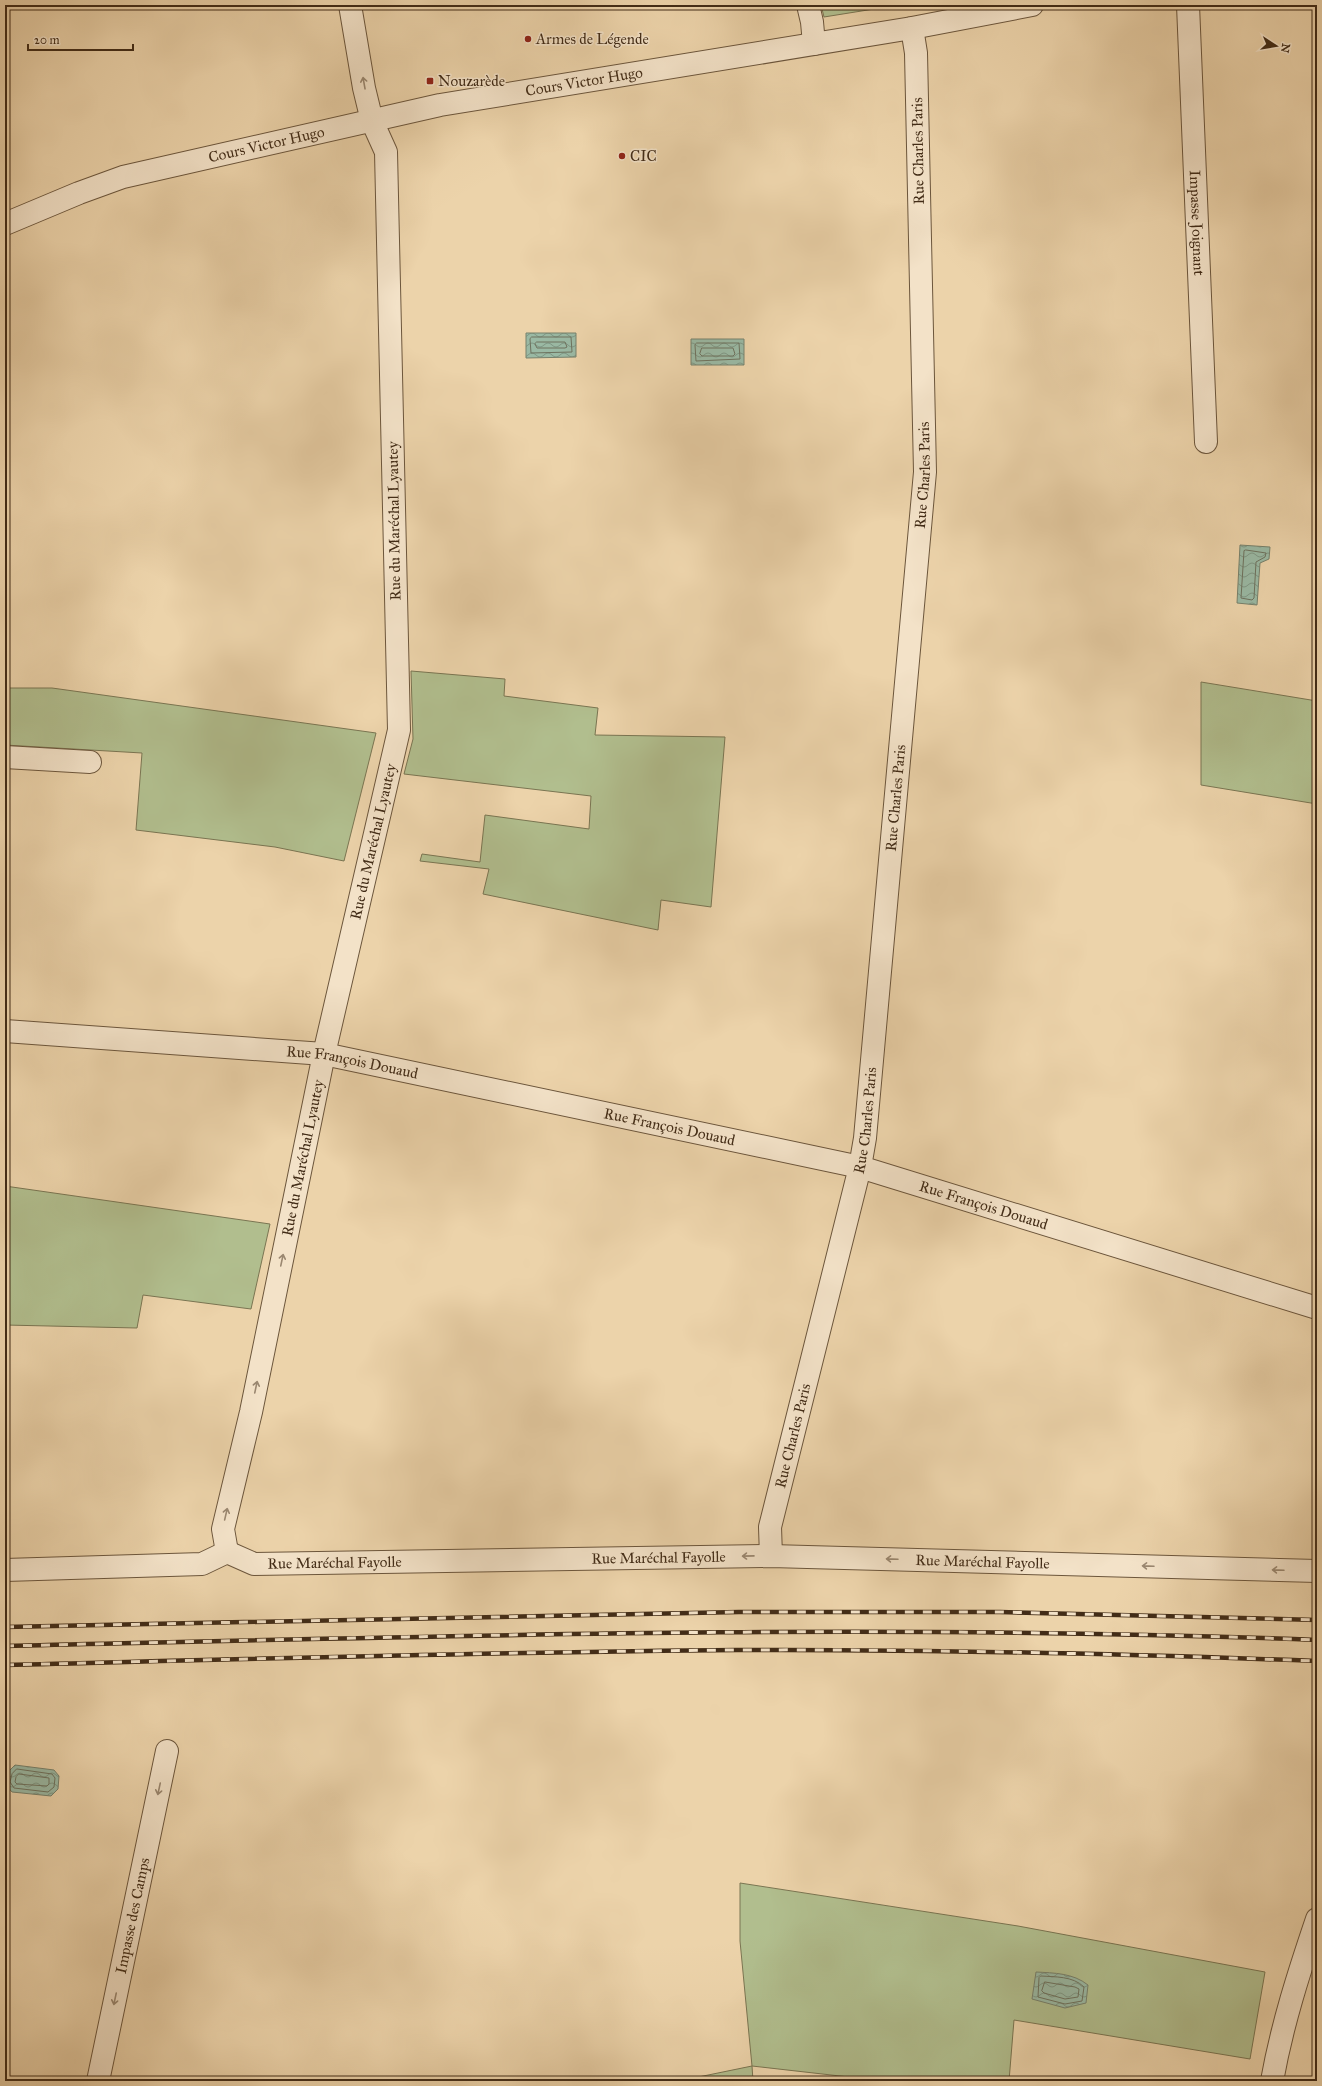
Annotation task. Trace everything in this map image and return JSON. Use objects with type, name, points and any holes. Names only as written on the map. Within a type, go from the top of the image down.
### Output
[{"type":"street","name":"Rue du Maréchal Lyautey","points":[[228,1552],[223,1528],[251,1412],[324,1054],[399,730],[386,152],[372,121],[364,88],[350,5]]},
{"type":"street","points":[[808,5],[812,22],[814,44]]},
{"type":"street","name":"Cours Victor Hugo","points":[[5,224],[123,177],[440,105],[912,28],[1032,5]]},
{"type":"street","name":"Impasse Joignant","points":[[1188,5],[1206,442]]},
{"type":"street","name":"Rue Charles Paris","points":[[771,1556],[770,1527],[860,1167],[865,1138],[925,472],[916,53],[912,28]]},
{"type":"street","points":[[5,757],[90,762]]},
{"type":"street","name":"Rue François Douaud","points":[[5,1031],[324,1054],[860,1167],[1317,1308]]},
{"type":"street","points":[[5,1570],[202,1564],[228,1552]]},
{"type":"street","name":"Rue Maréchal Fayolle","points":[[228,1552],[254,1564],[771,1556],[1317,1571]]},
{"type":"street","name":"Impasse des Camps","points":[[98,2081],[167,1751]]},
{"type":"street","points":[[1272,2081],[1277,2049],[1296,1983],[1317,1919]]},
{"type":"shaded area","points":[[821,5],[899,5],[824,17]]},
{"type":"shaded area","points":[[411,671],[505,679],[504,696],[598,708],[595,735],[725,737],[711,907],[661,900],[658,930],[483,894],[489,869],[420,861],[422,854],[480,862],[485,815],[589,829],[591,796],[404,774],[413,739]]},
{"type":"shaded area","points":[[1201,682],[1317,701],[1317,804],[1201,785]]},
{"type":"shaded area","points":[[5,688],[52,688],[376,733],[344,861],[275,847],[136,830],[142,753],[5,745]]},
{"type":"shaded area","points":[[5,1186],[270,1224],[251,1309],[143,1295],[137,1328],[5,1325]]},
{"type":"shaded area","points":[[740,1883],[1018,1926],[1265,1972],[1250,2059],[1014,2020],[1009,2081],[884,2081],[752,2066],[740,1941]]},
{"type":"shaded area","points":[[752,2066],[753,2081],[679,2081]]},
{"type":"water","points":[[526,333],[576,333],[576,357],[526,358]]},
{"type":"water","points":[[691,339],[744,339],[744,365],[691,365]]},
{"type":"water","points":[[1240,545],[1270,547],[1269,559],[1260,563],[1257,605],[1237,603]]},
{"type":"water","points":[[5,1342],[9,1342],[9,1368],[5,1368]]},
{"type":"water","points":[[15,1765],[54,1770],[59,1776],[58,1789],[51,1796],[12,1792],[6,1785],[8,1772]]},
{"type":"water","points":[[1036,1972],[1063,1974],[1082,1981],[1088,1985],[1086,2003],[1065,2008],[1032,1999]]},
{"type":"railway","points":[[5,1627],[739,1612],[1000,1612],[1317,1620]]},
{"type":"railway","points":[[5,1646],[497,1635],[825,1632],[989,1632],[1317,1640]]},
{"type":"railway","points":[[5,1665],[462,1654],[737,1650],[1027,1652],[1317,1661]]},
{"type":"place","name":"Armes de Légende","points":[[528,39]]},
{"type":"place","name":"Nouzarède","points":[[430,81]]},
{"type":"place","name":"CIC","points":[[622,156]]}]
